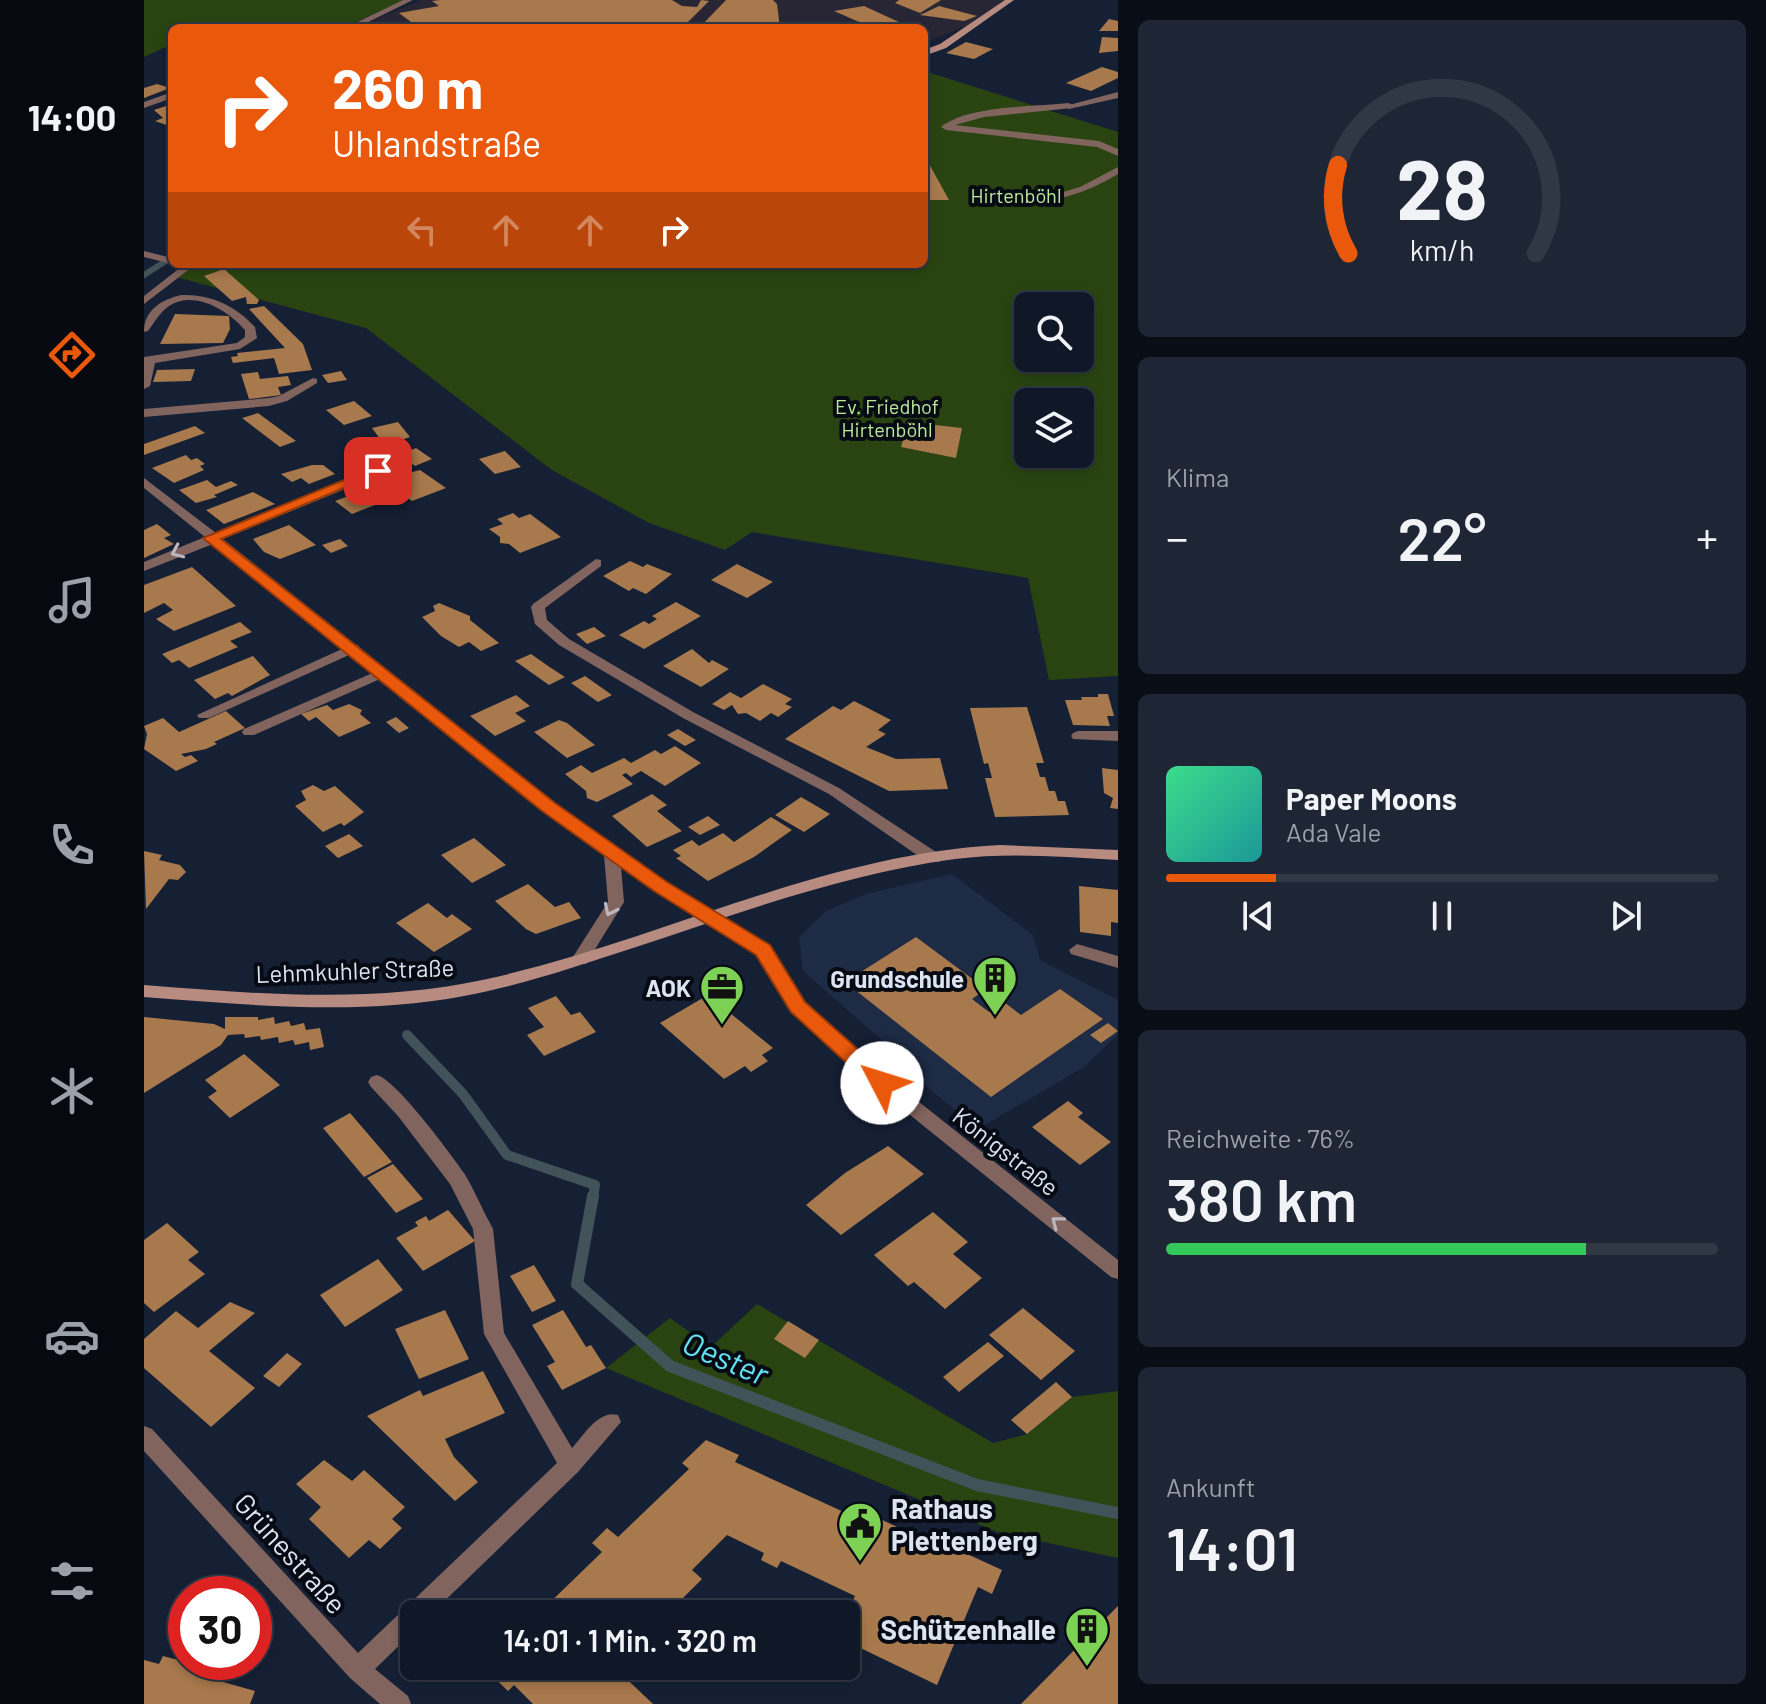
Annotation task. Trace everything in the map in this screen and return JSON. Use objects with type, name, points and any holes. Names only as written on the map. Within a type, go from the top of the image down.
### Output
[{"type":"street","points":[[358,24],[409,0]]},
{"type":"street","points":[[928,52],[943,46],[1010,0]]},
{"type":"street","points":[[1118,95],[1069,106],[951,122],[946,127],[1099,144],[1118,153]]},
{"type":"street","points":[[144,105],[168,96]]},
{"type":"street","points":[[983,201],[1038,202],[1085,191],[1118,170]]},
{"type":"street","points":[[144,254],[166,259]]},
{"type":"street","points":[[144,301],[185,268]]},
{"type":"street","points":[[144,329],[162,306],[186,298],[227,308],[251,329],[251,338],[240,346],[146,360]]},
{"type":"street","points":[[144,386],[151,365],[146,360]]},
{"type":"street","points":[[144,413],[269,402],[283,399],[313,381]]},
{"type":"street","points":[[144,567],[395,464]]},
{"type":"street","name":"Königstraße","points":[[144,482],[549,807],[660,887],[713,916],[763,950],[798,1007],[859,1064],[1118,1271]]},
{"type":"street","points":[[596,563],[538,607],[540,621],[564,642],[688,715],[834,791],[933,858]]},
{"type":"street","points":[[204,715],[353,648]]},
{"type":"street","points":[[249,732],[384,672]]},
{"type":"street","points":[[1078,736],[1118,736]]},
{"type":"street","name":"Lehmkuhler Straße","points":[[144,991],[310,1000],[420,996],[505,981],[798,890],[933,858],[999,851],[1118,855]]},
{"type":"street","points":[[580,960],[616,902],[612,853]]},
{"type":"street","points":[[1077,950],[1118,962]]},
{"type":"street","points":[[377,1082],[405,1111],[457,1179],[483,1229],[494,1334],[570,1465]]},
{"type":"street","points":[[430,1600],[610,1422]]},
{"type":"street","name":"Grünestraße","points":[[144,1436],[358,1670],[399,1704]]},
{"type":"street","points":[[358,1670],[400,1629]]},
{"type":"shaded area","points":[[421,0],[1007,0],[985,18],[928,41],[928,24],[364,24]]},
{"type":"shaded area","points":[[952,874],[1033,935],[1040,960],[1118,1000],[1118,1034],[1084,1067],[978,1129],[904,1068],[884,1042],[803,971],[799,937],[826,911],[869,893]]},
{"type":"green space","points":[[144,0],[404,0],[352,24],[168,24],[168,46],[144,57]]},
{"type":"green space","name":"Ev. Friedhof Hirtenböhl","points":[[928,72],[1118,132],[1118,676],[1049,680],[1028,578],[752,532],[725,550],[649,523],[552,470],[366,328],[176,277],[186,268],[928,268]]},
{"type":"green space","points":[[757,1304],[993,1443],[1027,1434],[1072,1397],[1118,1391],[1118,1558],[997,1532],[606,1368],[670,1318],[711,1347]]},
{"type":"building","points":[[672,0],[682,6],[697,7],[701,0],[709,1],[686,24],[414,24],[399,13],[439,6],[432,1]]},
{"type":"building","points":[[726,0],[773,0],[777,4],[780,24],[703,24]]},
{"type":"building","points":[[899,0],[941,0],[920,13],[895,3]]},
{"type":"building","points":[[864,6],[903,24],[864,24],[834,11]]},
{"type":"building","points":[[939,6],[977,16],[964,21],[920,15]]},
{"type":"building","points":[[1109,19],[1118,21],[1118,31],[1099,31]]},
{"type":"building","points":[[1102,37],[1118,38],[1118,51],[1099,53]]},
{"type":"building","points":[[966,42],[993,49],[974,59],[946,53]]},
{"type":"building","points":[[1102,67],[1118,72],[1118,78],[1091,91],[1066,83]]},
{"type":"building","points":[[157,84],[168,89],[144,98],[144,88]]},
{"type":"building","points":[[168,105],[168,126],[155,121],[163,118],[154,110]]},
{"type":"building","points":[[928,162],[949,200],[928,200]]},
{"type":"building","points":[[224,269],[259,300],[257,304],[247,304],[246,297],[232,301],[204,276]]},
{"type":"building","points":[[264,306],[303,344],[312,370],[279,374],[274,358],[233,363],[231,357],[238,356],[237,353],[285,348],[249,309]]},
{"type":"building","points":[[175,314],[229,316],[230,329],[223,343],[160,344]]},
{"type":"building","points":[[195,369],[191,381],[153,382],[157,370]]},
{"type":"building","points":[[341,371],[347,380],[328,383],[322,375]]},
{"type":"building","points":[[258,372],[260,379],[288,376],[291,385],[278,387],[281,395],[249,399],[241,374]]},
{"type":"building","points":[[354,401],[372,416],[344,425],[326,410]]},
{"type":"building","points":[[258,413],[296,441],[280,447],[242,418]]},
{"type":"building","points":[[398,422],[410,437],[401,440],[406,445],[388,450],[372,428]]},
{"type":"building","points":[[908,422],[962,428],[956,458],[901,447]]},
{"type":"building","points":[[195,426],[205,433],[144,455],[144,444]]},
{"type":"building","points":[[416,448],[432,459],[415,466],[399,455]]},
{"type":"building","points":[[505,451],[521,467],[495,474],[479,459]]},
{"type":"building","points":[[186,455],[205,464],[200,466],[204,470],[174,483],[152,468]]},
{"type":"building","points":[[323,465],[335,474],[309,484],[301,478],[292,482],[281,474]]},
{"type":"building","points":[[420,470],[446,488],[412,501],[392,487],[405,482],[397,476]]},
{"type":"building","points":[[207,480],[216,487],[231,481],[238,485],[214,495],[217,497],[196,503],[179,490]]},
{"type":"building","points":[[371,488],[382,495],[373,499],[380,503],[352,514],[335,501]]},
{"type":"building","points":[[253,492],[275,504],[224,524],[206,510]]},
{"type":"building","points":[[513,513],[519,518],[530,514],[561,537],[520,553],[509,544],[500,543],[500,537],[489,529],[503,524],[497,519]]},
{"type":"building","points":[[157,524],[171,535],[164,538],[174,544],[144,558],[144,530]]},
{"type":"building","points":[[289,525],[316,545],[280,559],[264,552],[253,539]]},
{"type":"building","points":[[340,539],[348,546],[331,553],[322,545]]},
{"type":"building","points":[[630,561],[672,574],[646,594],[633,588],[629,591],[603,576]]},
{"type":"building","points":[[737,564],[773,582],[747,598],[711,580]]},
{"type":"building","points":[[192,567],[236,606],[174,631],[156,619],[173,610],[164,603],[144,613],[144,585]]},
{"type":"building","points":[[676,602],[701,616],[644,649],[619,635],[644,621],[649,624],[657,619],[652,616]]},
{"type":"building","points":[[439,603],[470,616],[470,620],[499,643],[481,651],[469,642],[459,647],[441,636],[422,617],[435,611],[433,606]]},
{"type":"building","points":[[240,622],[252,632],[230,641],[238,647],[189,668],[179,660],[172,663],[162,654]]},
{"type":"building","points":[[594,627],[606,636],[587,644],[576,634]]},
{"type":"building","points":[[692,649],[709,663],[712,660],[729,669],[701,687],[663,666]]},
{"type":"building","points":[[531,654],[565,677],[549,685],[515,661]]},
{"type":"building","points":[[253,656],[270,675],[232,696],[228,693],[215,699],[194,680]]},
{"type":"building","points":[[585,676],[612,695],[598,702],[571,683]]},
{"type":"building","points":[[763,684],[792,699],[785,704],[792,707],[778,717],[771,713],[760,721],[746,713],[738,714],[732,705],[724,710],[712,704],[730,692],[741,698]]},
{"type":"building","points":[[1098,694],[1108,694],[1114,716],[1107,716],[1110,726],[1073,725],[1065,700],[1082,700],[1081,697],[1098,697]]},
{"type":"building","points":[[516,695],[530,706],[515,713],[526,721],[495,736],[470,716]]},
{"type":"building","points":[[854,701],[891,720],[878,730],[886,734],[866,747],[896,759],[940,758],[948,789],[889,791],[785,739],[833,706],[841,710]]},
{"type":"building","points":[[349,704],[362,710],[360,714],[371,723],[339,737],[316,717],[309,721],[301,714],[327,705],[333,710]]},
{"type":"building","points":[[1027,707],[1044,763],[1036,763],[1040,777],[1045,777],[1049,791],[1055,791],[1058,801],[1065,801],[1069,815],[995,817],[985,778],[992,778],[988,763],[984,764],[970,708]]},
{"type":"building","points":[[226,711],[245,728],[206,749],[181,754],[185,757],[191,755],[198,761],[176,771],[144,749],[147,734],[144,726],[163,718],[179,732]]},
{"type":"building","points":[[396,717],[409,728],[399,733],[386,722]]},
{"type":"building","points":[[559,720],[595,745],[567,758],[534,732]]},
{"type":"building","points":[[678,729],[696,740],[685,746],[667,735]]},
{"type":"building","points":[[675,746],[701,763],[665,786],[641,771],[631,777],[626,773],[622,775],[633,784],[597,802],[587,798],[586,791],[565,774],[581,765],[592,773],[624,758],[631,763],[655,750],[661,754]]},
{"type":"building","points":[[1102,768],[1118,770],[1118,809],[1110,808],[1113,798],[1104,793]]},
{"type":"building","points":[[313,785],[324,791],[335,786],[364,812],[344,826],[341,823],[323,832],[295,806],[306,800],[301,791]]},
{"type":"building","points":[[652,794],[667,805],[657,811],[682,831],[647,847],[612,816]]},
{"type":"building","points":[[801,797],[830,814],[804,832],[775,815]]},
{"type":"building","points":[[708,816],[720,825],[700,835],[688,827]]},
{"type":"building","points":[[771,817],[792,830],[754,857],[708,881],[676,858],[681,856],[673,850],[692,840],[699,846],[723,833],[734,842]]},
{"type":"building","points":[[349,834],[363,846],[338,858],[325,846]]},
{"type":"building","points":[[474,838],[506,865],[472,883],[441,855]]},
{"type":"building","points":[[144,851],[162,855],[159,860],[180,865],[186,872],[178,880],[169,879],[146,909]]},
{"type":"building","points":[[528,884],[555,907],[569,902],[581,918],[536,934],[526,929],[495,901]]},
{"type":"building","points":[[1079,886],[1118,890],[1118,923],[1111,922],[1111,936],[1080,932]]},
{"type":"building","points":[[428,903],[447,918],[452,914],[472,929],[434,952],[396,923]]},
{"type":"building","name":"Grundschule","points":[[916,937],[986,989],[972,999],[989,1012],[1004,1002],[1021,1015],[1060,989],[1103,1019],[991,1097],[845,982]]},
{"type":"building","points":[[708,995],[773,1048],[762,1055],[768,1061],[751,1072],[745,1066],[724,1079],[660,1023]]},
{"type":"building","points":[[556,996],[571,1015],[580,1012],[596,1032],[544,1056],[527,1035],[544,1027],[528,1008]]},
{"type":"building","points":[[144,1017],[214,1024],[225,1029],[225,1017],[258,1017],[258,1020],[274,1017],[275,1024],[289,1021],[291,1026],[304,1023],[306,1030],[320,1028],[324,1047],[310,1050],[309,1042],[295,1045],[293,1040],[279,1043],[278,1037],[261,1040],[260,1036],[245,1038],[244,1034],[228,1035],[221,1045],[144,1093]]},
{"type":"building","points":[[1108,1023],[1118,1031],[1101,1043],[1090,1035]]},
{"type":"building","points":[[244,1054],[280,1085],[230,1118],[208,1097],[217,1091],[205,1080]]},
{"type":"building","points":[[1068,1101],[1083,1113],[1078,1117],[1111,1142],[1080,1165],[1032,1127]]},
{"type":"building","points":[[350,1113],[392,1162],[364,1177],[323,1128]]},
{"type":"building","points":[[888,1146],[924,1174],[841,1235],[806,1205],[845,1173]]},
{"type":"building","points":[[393,1164],[423,1199],[396,1213],[367,1178]]},
{"type":"building","points":[[448,1210],[475,1241],[423,1271],[396,1238],[418,1226],[415,1222],[426,1216],[429,1221]]},
{"type":"building","points":[[933,1212],[968,1242],[953,1254],[982,1278],[945,1309],[914,1282],[908,1286],[874,1255]]},
{"type":"building","points":[[167,1223],[199,1252],[188,1260],[205,1274],[154,1312],[144,1303],[144,1240]]},
{"type":"building","points":[[378,1259],[403,1290],[345,1327],[320,1295]]},
{"type":"building","points":[[534,1265],[556,1301],[532,1312],[510,1276]]},
{"type":"building","points":[[230,1302],[255,1313],[209,1351],[255,1388],[211,1427],[144,1368],[144,1339],[176,1311],[198,1328]]},
{"type":"building","points":[[1023,1308],[1075,1351],[1041,1380],[989,1335]]},
{"type":"building","points":[[445,1310],[469,1359],[419,1379],[395,1329]]},
{"type":"building","points":[[563,1310],[586,1347],[591,1345],[606,1368],[562,1390],[547,1366],[555,1362],[532,1325]]},
{"type":"building","points":[[788,1321],[819,1340],[805,1358],[774,1339]]},
{"type":"building","points":[[988,1342],[1004,1356],[959,1392],[943,1377]]},
{"type":"building","points":[[287,1353],[302,1364],[279,1387],[263,1376]]},
{"type":"building","points":[[483,1371],[505,1413],[445,1439],[454,1457],[478,1482],[455,1501],[367,1416],[420,1390],[423,1396]]},
{"type":"building","points":[[1056,1382],[1072,1397],[1027,1434],[1011,1420]]},
{"type":"building","name":"Rathaus Plettenberg","points":[[706,1440],[739,1455],[735,1462],[846,1513],[850,1505],[940,1547],[941,1542],[1002,1570],[992,1594],[978,1587],[937,1685],[860,1648],[860,1600],[853,1600],[855,1596],[781,1561],[777,1568],[761,1560],[764,1553],[727,1535],[692,1570],[702,1579],[681,1600],[552,1600],[602,1552],[592,1543],[607,1528],[618,1537],[689,1469],[682,1463]]},
{"type":"building","points":[[324,1460],[352,1481],[364,1470],[405,1507],[392,1519],[402,1528],[380,1549],[369,1540],[349,1558],[309,1519],[321,1507],[296,1484]]},
{"type":"building","name":"Schützenhalle","points":[[1118,1606],[1118,1704],[1021,1704],[1092,1632]]},
{"type":"building","points":[[163,1656],[168,1657],[168,1680],[216,1680],[255,1691],[250,1704],[144,1704],[144,1660],[159,1664]]},
{"type":"building","points":[[497,1680],[628,1680],[653,1704],[533,1704],[514,1685],[508,1691]]},
{"type":"waterway","name":"Oester","points":[[144,275],[168,260]]},
{"type":"waterway","name":"Oester","points":[[407,1035],[463,1094],[507,1155],[595,1185],[593,1198]]},
{"type":"waterway","name":"Oester","points":[[593,1196],[577,1284],[670,1366],[977,1485],[1118,1513]]},
{"type":"place","name":"Grundschule","points":[[995,1017]]},
{"type":"place","name":"AOK","points":[[722,1026]]},
{"type":"place","name":"Rathaus Plettenberg","points":[[860,1563]]},
{"type":"place","name":"Schützenhalle","points":[[1087,1668]]},
{"type":"route","points":[[378,471],[211,538],[384,672],[549,807],[660,887],[713,916],[763,950],[798,1007],[882,1083]]},
{"type":"park label","name":"Hirtenböhl","points":[[1016,195]]}]
